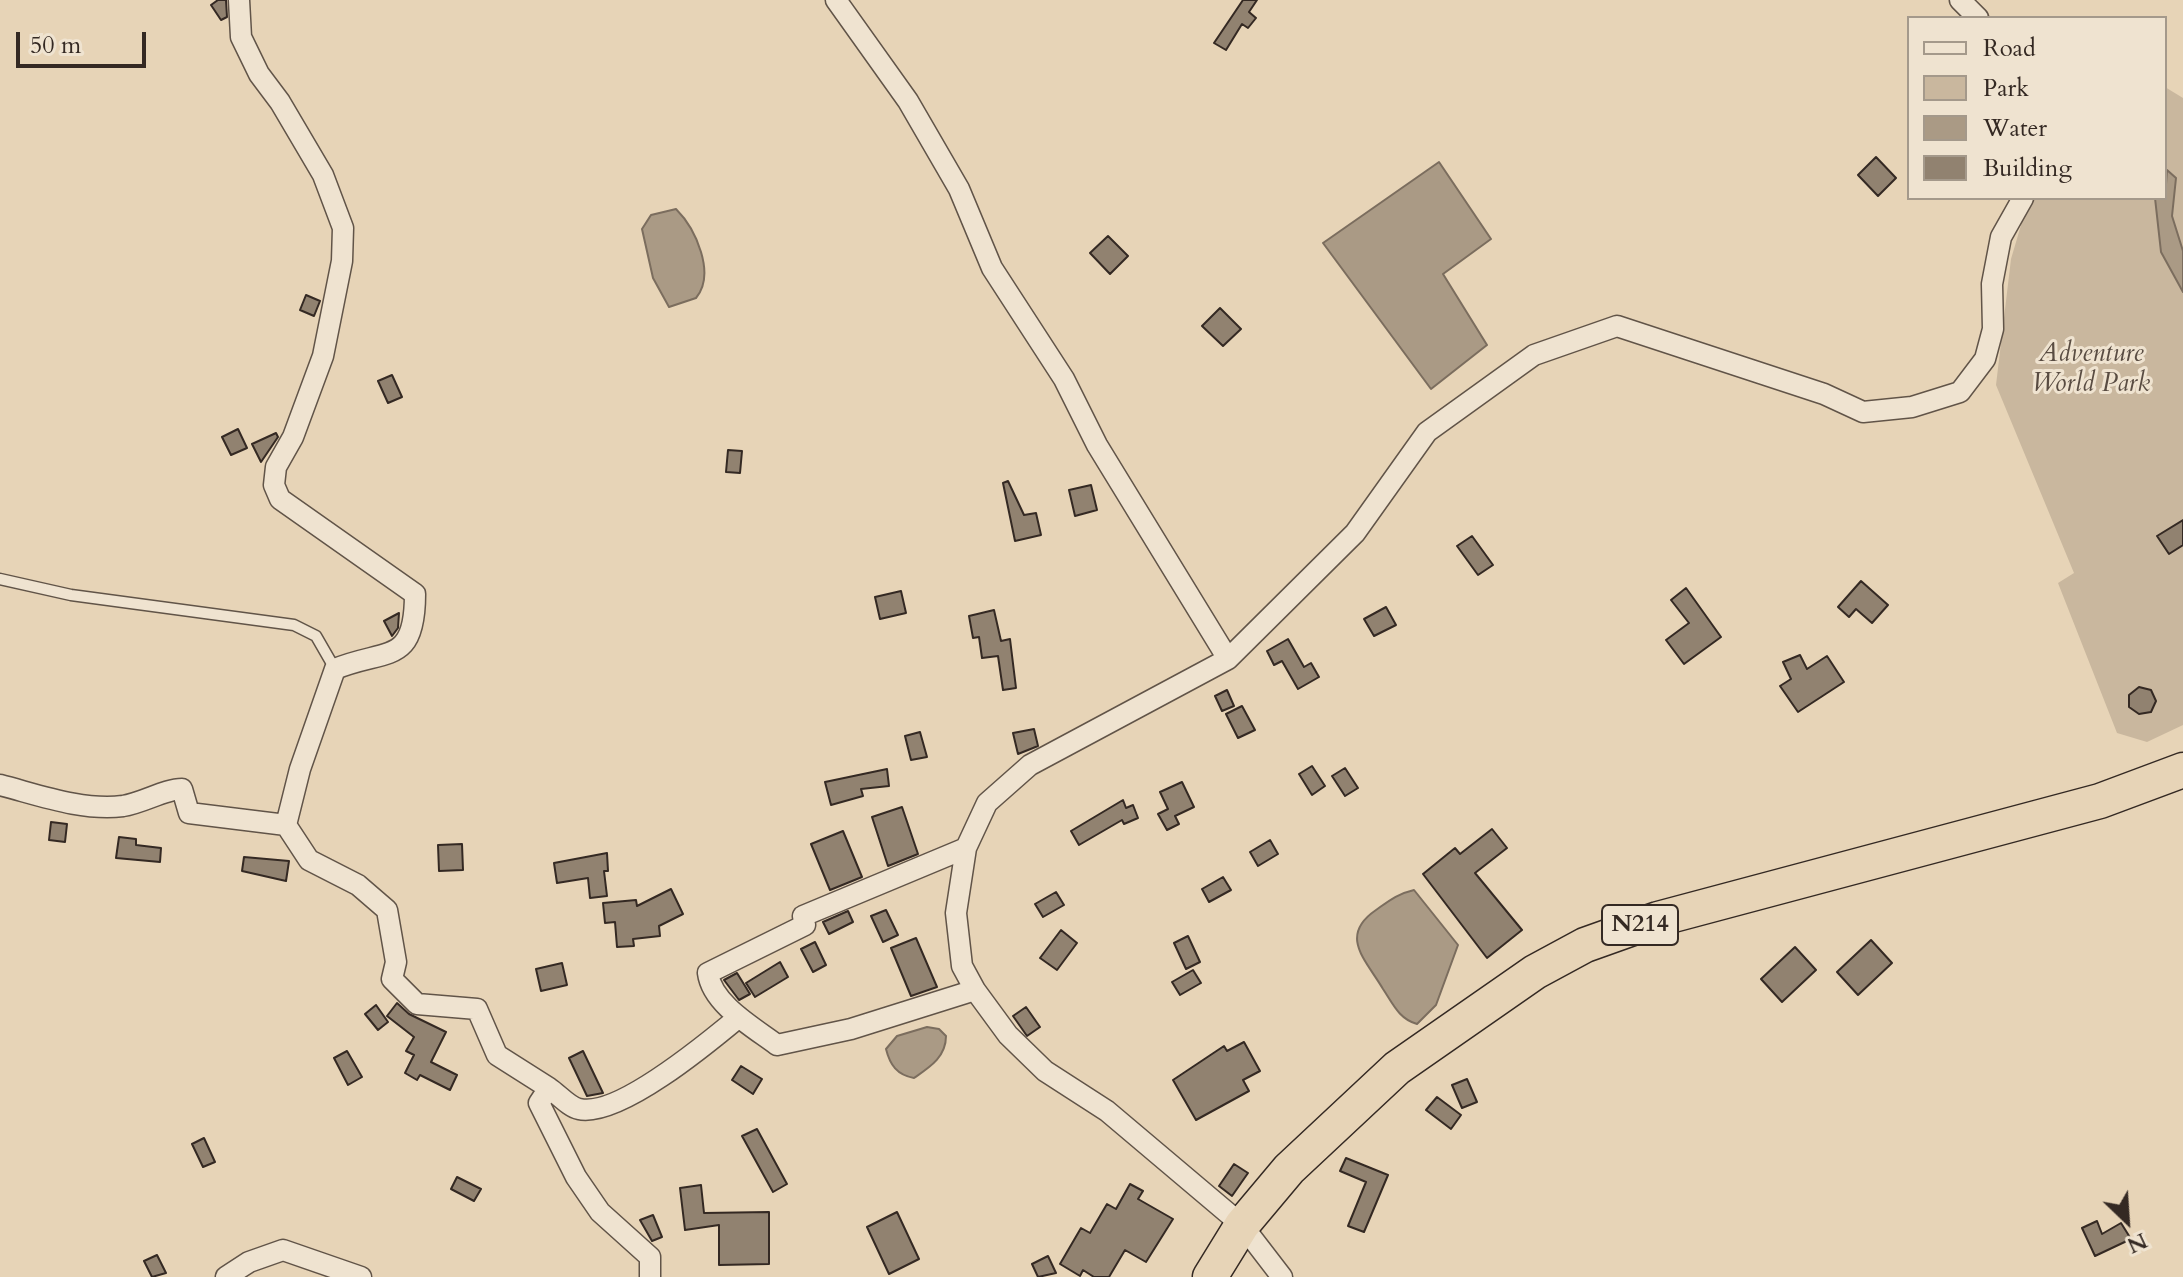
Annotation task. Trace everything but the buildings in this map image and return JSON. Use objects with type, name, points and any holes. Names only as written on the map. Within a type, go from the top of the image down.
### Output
[{"type":"highway","name":"N214","points":[[1210,1277],[1242,1225],[1289,1169],[1397,1068],[1535,972],[1585,945],[1658,919],[2100,801],[2183,770]]},
{"type":"street","points":[[239,0],[241,37],[259,74],[280,102],[323,175],[343,228],[342,261],[323,356],[293,437],[276,467],[274,485],[280,499],[415,594],[415,619],[404,646],[387,657],[364,657],[335,669],[300,769],[286,825],[309,860],[358,885],[387,910],[396,962],[392,979],[417,1004],[477,1009],[497,1055],[577,1109],[599,1110],[699,1050],[739,1017]]},
{"type":"street","points":[[836,0],[908,101],[959,189],[992,268],[1064,379],[1097,445],[1228,659]]},
{"type":"street","points":[[1960,0],[1976,16]]},
{"type":"street","points":[[1282,1277],[1242,1225],[1107,1111],[1045,1071],[1008,1035],[975,990],[962,966],[956,913],[966,848],[987,803],[1030,765],[1228,659],[1355,533],[1427,432],[1534,355],[1617,326],[1824,394],[1863,412],[1912,407],[1960,392],[1985,359],[1993,329],[1992,284],[2001,237],[2022,200]]},
{"type":"street","points":[[0,785],[103,807],[126,806],[160,797],[172,789],[182,789],[189,813],[263,825],[286,825]]},
{"type":"street","points":[[966,848],[803,916],[805,925],[708,973],[709,986],[739,1017],[777,1045],[851,1029],[975,990]]},
{"type":"street","points":[[549,1088],[539,1103],[576,1177],[600,1212],[650,1257],[650,1277]]},
{"type":"street","points":[[226,1277],[249,1262],[283,1250],[361,1277]]},
{"type":"lane","points":[[0,579],[71,595],[294,625],[316,636],[335,669]]},
{"type":"green space","name":"Adventure World Park","points":[[2167,88],[2183,98],[2183,725],[2147,742],[2117,733],[2058,583],[2074,573],[1996,385],[2011,259],[2028,200],[2167,200]]},
{"type":"water","points":[[1439,162],[1491,239],[1443,274],[1487,345],[1431,389],[1323,243]]},
{"type":"water","points":[[2167,170],[2176,178],[2172,216],[2183,251],[2183,292],[2161,252],[2155,200],[2167,200]]},
{"type":"water","points":[[676,209],[690,228],[701,252],[704,277],[696,298],[669,307],[653,278],[642,229],[651,215]]},
{"type":"water","points":[[1414,890],[1458,945],[1436,1005],[1417,1024],[1406,1019],[1393,1005],[1363,958],[1357,939],[1359,929],[1376,910],[1403,893]]},
{"type":"water","points":[[927,1027],[939,1029],[946,1036],[940,1056],[914,1078],[899,1072],[886,1049],[897,1036]]}]
